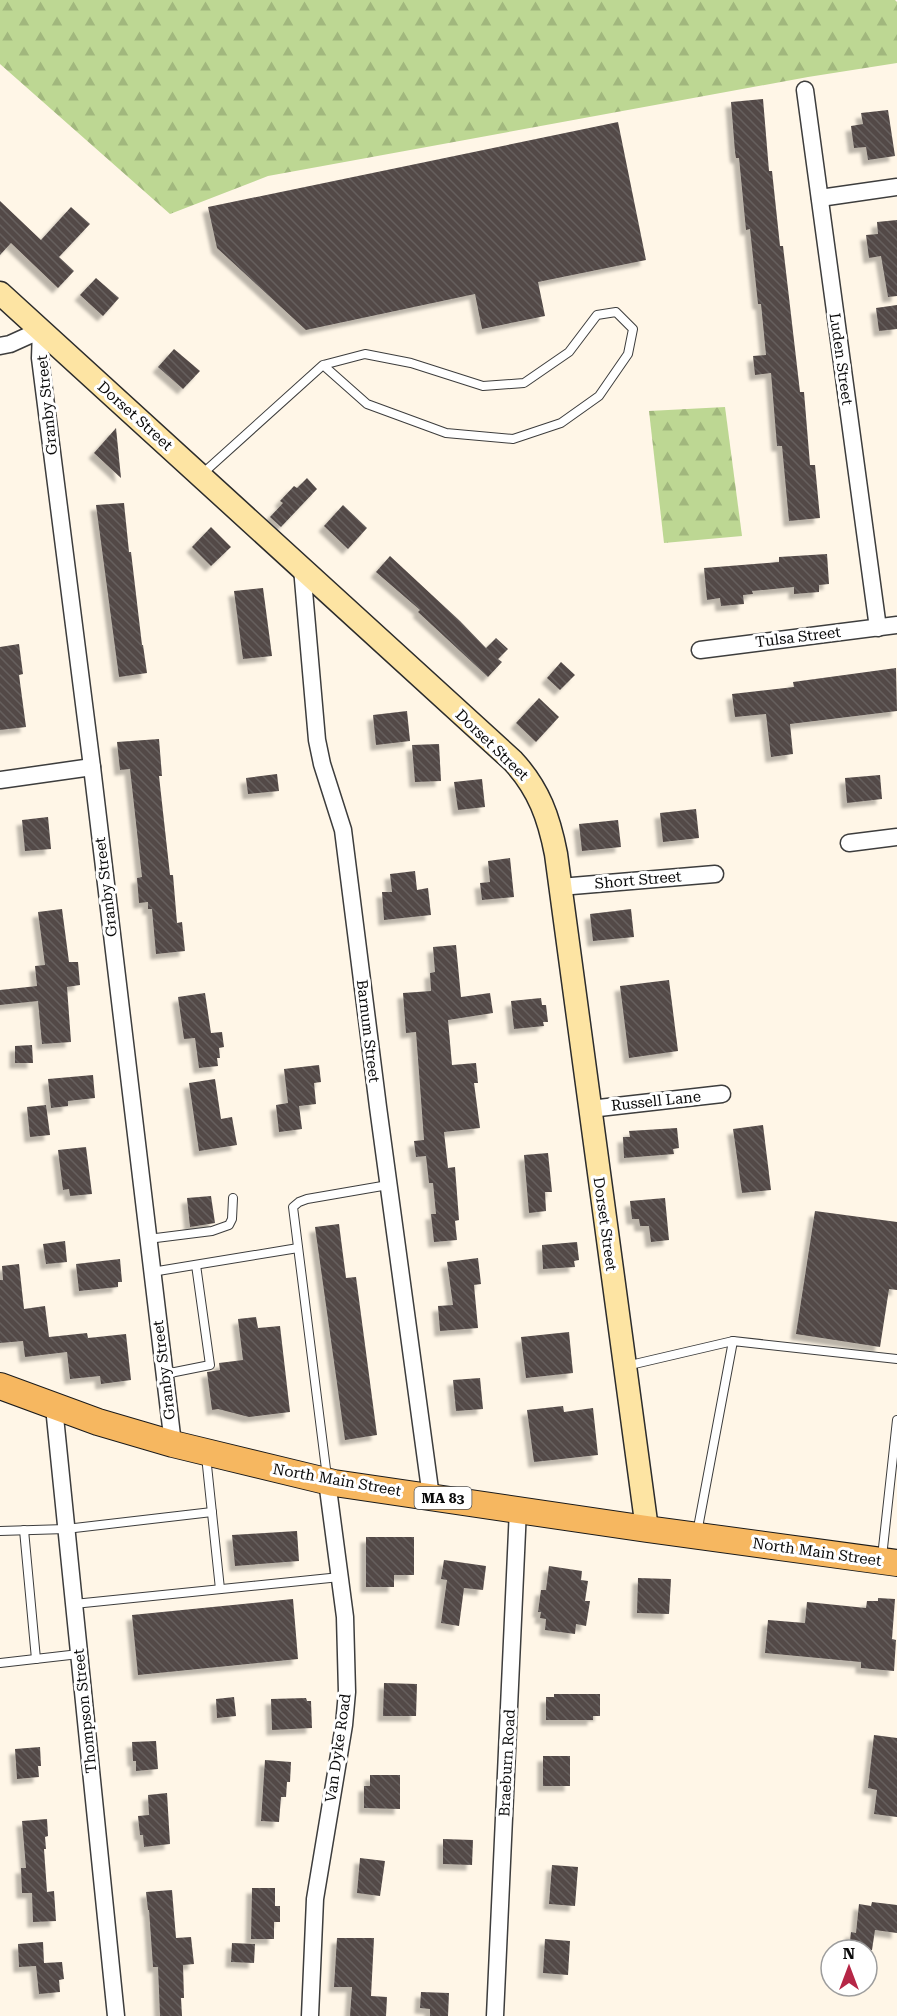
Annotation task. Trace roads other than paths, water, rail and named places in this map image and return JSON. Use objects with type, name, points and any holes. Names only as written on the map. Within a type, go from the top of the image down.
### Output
[{"type":"main road","name":"North Main Street","points":[[0,1386],[54,1407],[173,1444],[327,1481],[647,1529],[889,1562]]},
{"type":"street","name":"Luden Street","points":[[805,90],[878,628]]},
{"type":"street","points":[[819,198],[897,187]]},
{"type":"street","name":"Dorset Street","points":[[0,293],[513,761],[534,788],[548,816],[556,854],[647,1529]]},
{"type":"street","points":[[0,346],[41,330]]},
{"type":"street","name":"Granby Street","points":[[41,330],[40,358],[92,767],[173,1444]]},
{"type":"street","name":"Barnum Street","points":[[302,568],[317,740],[322,764],[343,830],[388,1185],[431,1497]]},
{"type":"street","name":"Tulsa Street","points":[[700,650],[897,625]]},
{"type":"street","points":[[0,780],[92,767]]},
{"type":"street","points":[[849,843],[897,837]]},
{"type":"street","name":"Short Street","points":[[560,887],[715,874]]},
{"type":"street","name":"Russell Lane","points":[[590,1108],[722,1094]]},
{"type":"street","name":"Thompson Street","points":[[54,1407],[116,2016]]},
{"type":"street","name":"Van Dyke Road","points":[[310,2016],[315,1899],[346,1714],[345,1617],[327,1481]]},
{"type":"street","name":"Braeburn Road","points":[[495,2016],[518,1509]]},
{"type":"lane","points":[[201,476],[323,365],[365,354],[411,363],[483,386],[524,383],[569,352],[597,315],[616,312],[633,329],[628,354],[599,396],[561,423],[513,439],[446,433],[367,404],[323,365]]},
{"type":"lane","points":[[327,1481],[293,1207],[299,1202],[388,1185]]},
{"type":"lane","points":[[148,1239],[212,1231],[229,1225],[232,1219],[233,1198]]},
{"type":"lane","points":[[152,1272],[298,1248]]},
{"type":"lane","points":[[165,1374],[210,1365],[196,1264]]},
{"type":"lane","points":[[696,1536],[734,1341]]},
{"type":"lane","points":[[624,1367],[734,1341],[897,1359]]},
{"type":"lane","points":[[889,1562],[897,1420]]},
{"type":"lane","points":[[206,1452],[220,1589]]},
{"type":"lane","points":[[0,1531],[66,1529],[212,1512]]},
{"type":"lane","points":[[24,1530],[36,1659]]},
{"type":"lane","points":[[74,1604],[340,1577]]},
{"type":"lane","points":[[0,1663],[79,1654]]}]
